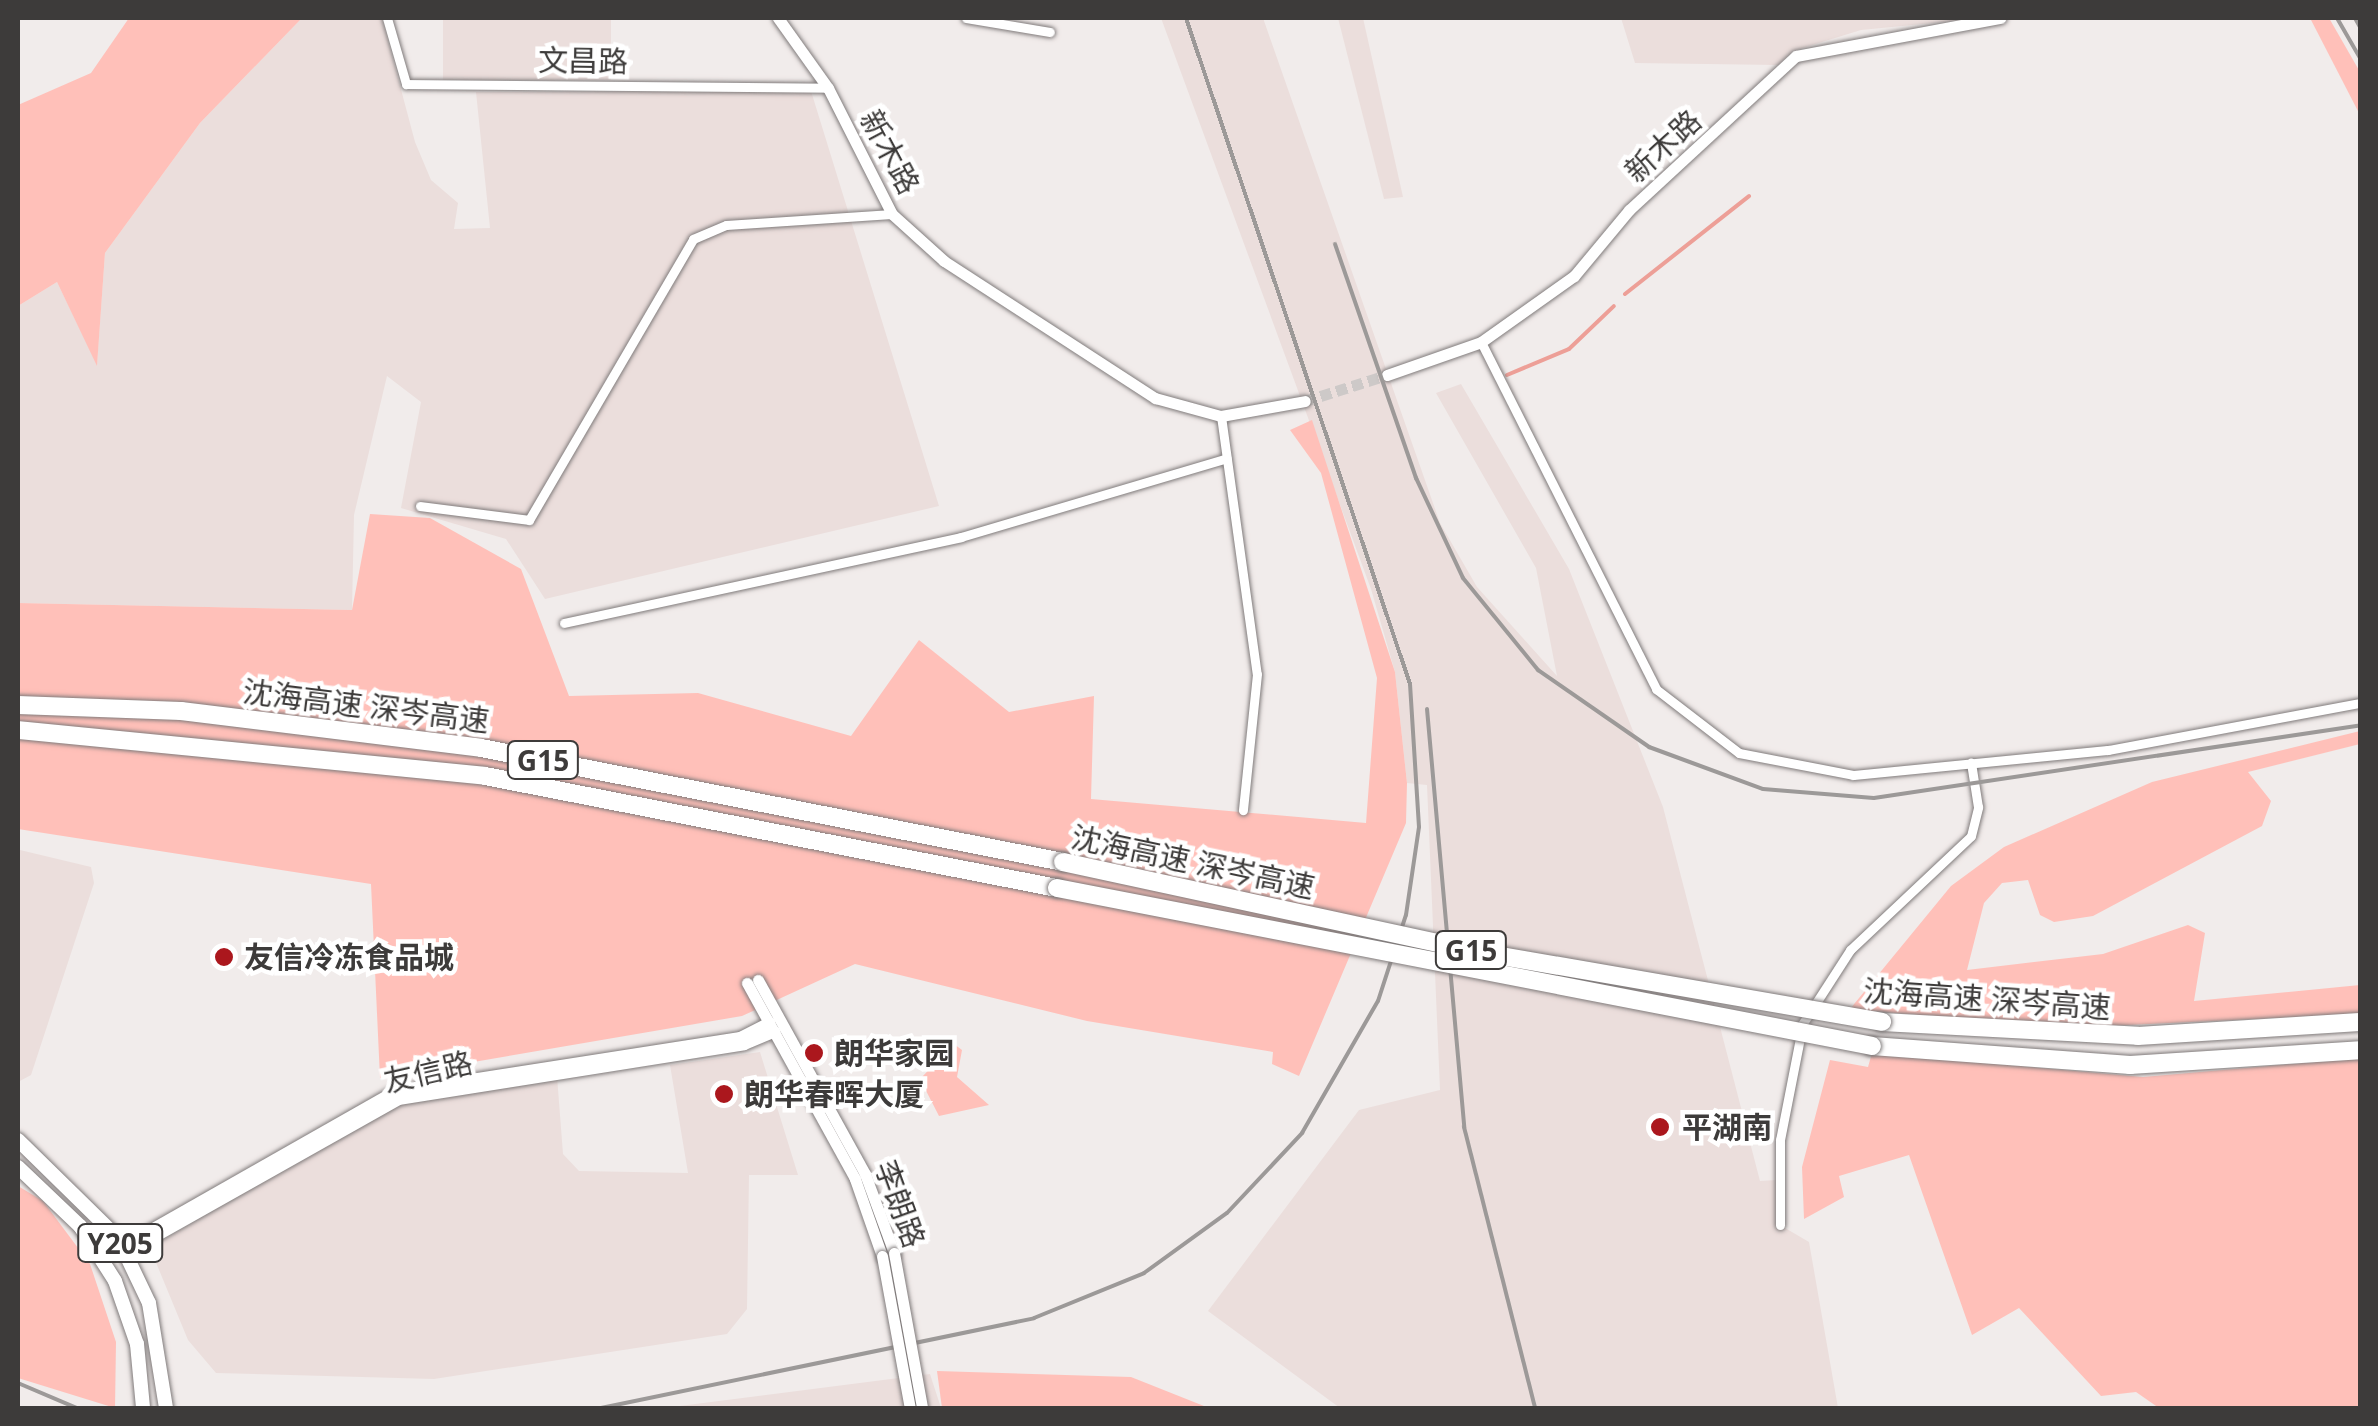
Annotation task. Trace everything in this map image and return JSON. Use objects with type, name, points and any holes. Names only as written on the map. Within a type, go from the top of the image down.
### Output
[{"type":"highway","name":"沈海高速 深岑高速","points":[[18,705],[180,711],[481,748],[1063,862],[1484,952],[1882,1022],[2138,1036],[2360,1022]]},
{"type":"highway","name":"沈海高速 深岑高速","points":[[18,730],[485,776],[1872,1046],[2130,1065],[2360,1050]]},
{"type":"main road","name":"Y205","points":[[18,1140],[70,1182],[123,1249],[149,1303],[166,1408]]},
{"type":"main road","name":"Y205","points":[[18,1167],[99,1250],[128,1310],[142,1378],[143,1408]]},
{"type":"street","name":"文昌路","points":[[387,18],[406,84],[828,88]]},
{"type":"street","name":"新木路","points":[[778,18],[828,88],[892,214],[944,261],[1155,398],[1222,416],[1306,402]]},
{"type":"street","points":[[966,18],[1050,32]]},
{"type":"street","name":"新木路","points":[[1387,374],[1481,342],[1574,276],[1629,210],[1796,56],[2000,18]]},
{"type":"street","points":[[420,506],[529,520],[693,239],[726,226],[892,214]]},
{"type":"street","points":[[1481,342],[1632,649],[1680,716],[1739,753],[1817,774],[1971,763],[2108,750],[2360,703]]},
{"type":"street","points":[[1222,416],[1257,674],[1244,810]]},
{"type":"street","points":[[564,623],[962,537],[1227,458]]},
{"type":"street","points":[[1780,1225],[1780,1140],[1803,1024],[1850,950],[1971,836],[1978,808],[1971,763]]},
{"type":"street","name":"李朗路","points":[[910,1408],[888,1254],[855,1179],[772,1026],[753,981],[865,1174],[888,1254],[922,1408]]},
{"type":"street","name":"友信路","points":[[123,1249],[398,1099],[744,1044],[772,1026]]},
{"type":"shaded area","points":[[129,18],[302,18],[200,123],[105,253],[97,366],[57,282],[18,306],[18,105],[91,73]]},
{"type":"shaded area","points":[[302,18],[382,18],[415,142],[431,180],[458,203],[454,229],[490,228],[476,92],[811,91],[939,506],[545,599],[506,539],[401,508],[421,402],[387,376],[354,515],[352,610],[18,603],[18,306],[57,282],[97,364],[105,253],[200,123]]},
{"type":"shaded area","points":[[443,18],[611,18],[611,80],[443,80]]},
{"type":"shaded area","points":[[1161,18],[1263,18],[1440,523],[1477,587],[1557,676],[1536,568],[1436,393],[1461,384],[1569,569],[1663,807],[1760,1181],[1777,1180],[1780,1225],[1809,1242],[1838,1408],[1340,1408],[1208,1311],[1359,1110],[1440,1090],[1427,785],[1407,783],[1395,672],[1371,589]]},
{"type":"shaded area","points":[[1338,18],[1363,18],[1403,197],[1384,199]]},
{"type":"shaded area","points":[[1621,18],[1984,18],[1861,30],[1793,51],[1778,65],[1635,63]]},
{"type":"shaded area","points":[[2310,18],[2329,18],[2360,72],[2360,115]]},
{"type":"shaded area","points":[[1312,420],[1395,672],[1407,783],[1406,823],[1299,1076],[1272,1064],[1273,1052],[1087,1021],[855,964],[742,1016],[380,1078],[371,884],[18,829],[18,603],[352,610],[370,514],[430,518],[521,569],[569,696],[698,693],[851,736],[919,640],[1009,712],[1094,696],[1091,799],[1366,823],[1377,678],[1321,473],[1290,430]]},
{"type":"shaded area","points":[[2360,731],[2360,744],[2248,772],[2271,801],[2262,826],[2093,916],[2054,922],[2040,915],[2028,880],[2002,883],[1984,903],[1967,970],[2103,954],[2188,925],[2205,933],[2194,1001],[2360,985],[2360,1014],[2064,1028],[1850,1009],[1951,886],[2004,847],[2152,782]]},
{"type":"shaded area","points":[[20,850],[91,867],[94,883],[31,1075],[18,1082]]},
{"type":"shaded area","points":[[954,1044],[962,1050],[957,1077],[989,1105],[939,1116],[920,1079]]},
{"type":"shaded area","points":[[760,1052],[798,1175],[749,1175],[747,1309],[727,1334],[434,1379],[216,1373],[188,1340],[150,1248],[399,1098],[557,1076],[563,1154],[579,1171],[688,1173],[670,1065]]},
{"type":"shaded area","points":[[1872,1053],[2143,1077],[2360,1058],[2360,1408],[2159,1408],[2136,1392],[2101,1396],[2019,1308],[1972,1335],[1909,1155],[1839,1176],[1844,1197],[1804,1219],[1802,1167],[1830,1060],[1868,1067]]},
{"type":"shaded area","points":[[18,1186],[43,1201],[90,1264],[116,1342],[115,1408],[18,1378]]},
{"type":"shaded area","points":[[937,1371],[1131,1377],[1209,1408],[942,1408]]},
{"type":"shaded area","points":[[930,1374],[941,1408],[664,1408]]},
{"type":"waterway","points":[[1625,294],[1749,196]]},
{"type":"waterway","points":[[1507,375],[1569,349],[1614,306]]},
{"type":"tunnel","points":[[1305,401],[1387,375]]},
{"type":"railway","points":[[601,1408],[1034,1318],[1144,1273],[1227,1213],[1302,1133],[1378,1001],[1406,915],[1419,827],[1410,684],[1186,18]]},
{"type":"railway","points":[[2337,18],[2360,58]]},
{"type":"railway","points":[[2355,18],[2360,27]]},
{"type":"railway","points":[[1335,244],[1416,478],[1463,578],[1538,670],[1649,747],[1763,789],[1874,798],[2360,725]]},
{"type":"railway","points":[[1427,709],[1464,1127],[1535,1408]]},
{"type":"railway","points":[[18,1383],[77,1408]]},
{"type":"place","name":"友信冷冻食品城","points":[[224,957]]},
{"type":"place","name":"朗华家园","points":[[814,1053]]},
{"type":"place","name":"朗华春晖大厦","points":[[724,1094]]},
{"type":"place","name":"平湖南","points":[[1660,1127]]}]
